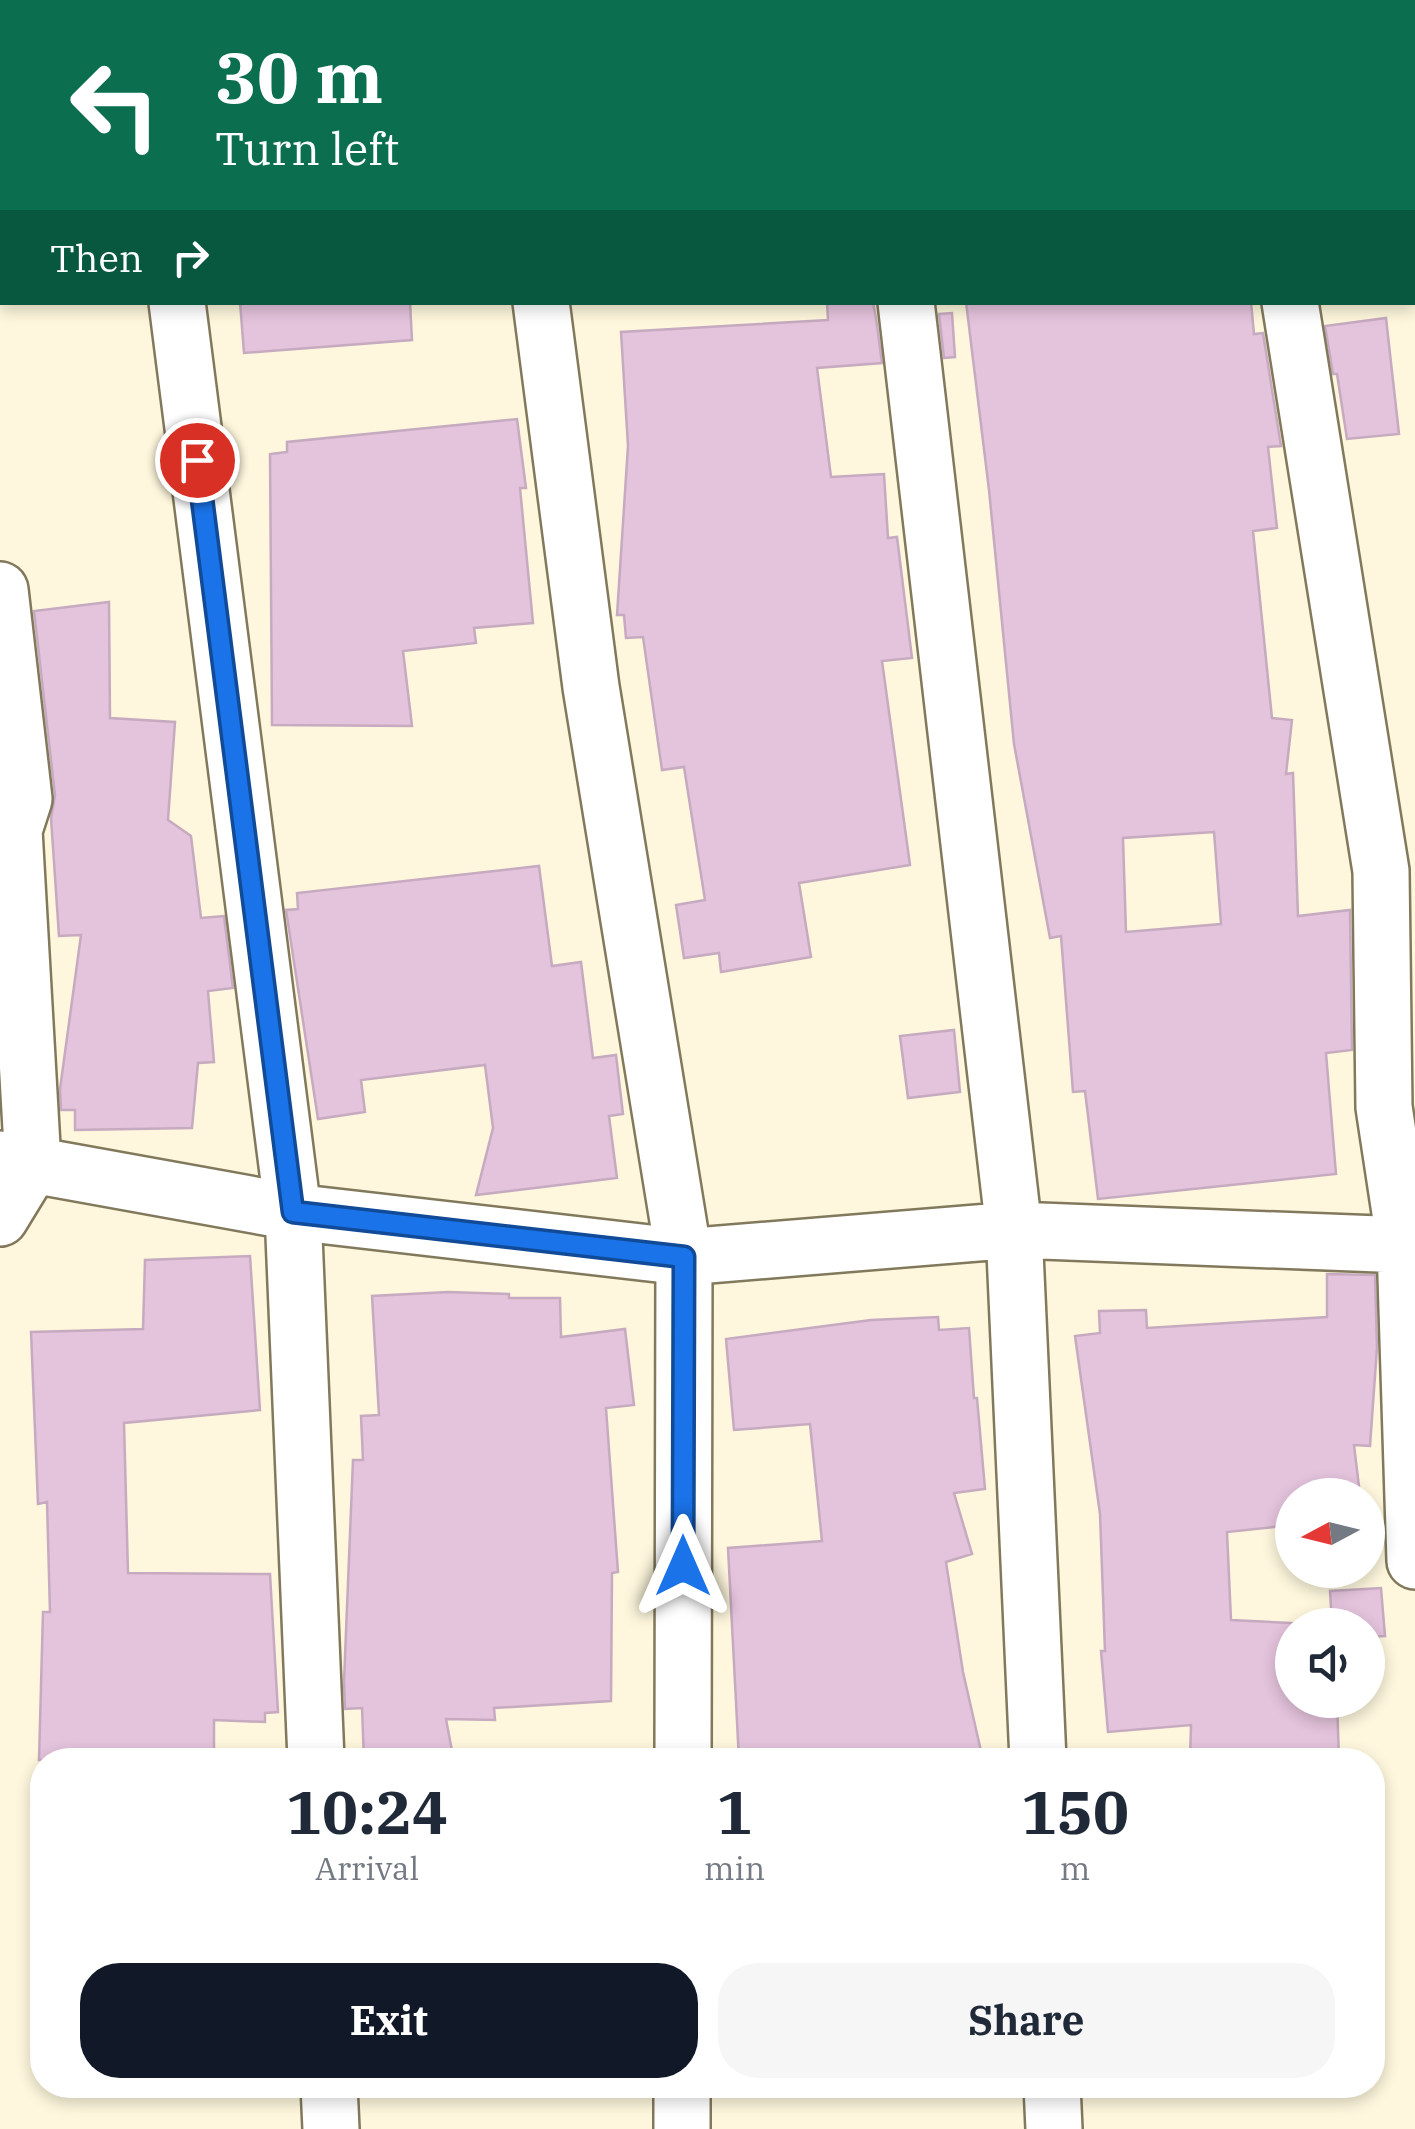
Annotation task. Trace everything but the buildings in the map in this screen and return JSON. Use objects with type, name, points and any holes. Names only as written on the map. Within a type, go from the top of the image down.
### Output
[{"type":"street","points":[[177,305],[293,1212],[315,1748]]},
{"type":"street","points":[[541,305],[590,687],[684,1257],[683,1748]]},
{"type":"street","points":[[906,305],[1014,1230],[1037,1748]]},
{"type":"street","points":[[1290,305],[1381,871],[1384,1106],[1410,1244],[1415,1561]]},
{"type":"street","points":[[0,590],[24,799],[14,830],[17,1161],[0,1218]]},
{"type":"street","points":[[17,1161],[293,1212],[684,1257],[1014,1230],[1410,1244]]},
{"type":"street","points":[[330,2098],[331,2129]]},
{"type":"street","points":[[682,2098],[682,2129]]},
{"type":"street","points":[[1053,2098],[1054,2129]]},
{"type":"route","points":[[197,460],[293,1212],[684,1257],[683,1566]]}]
